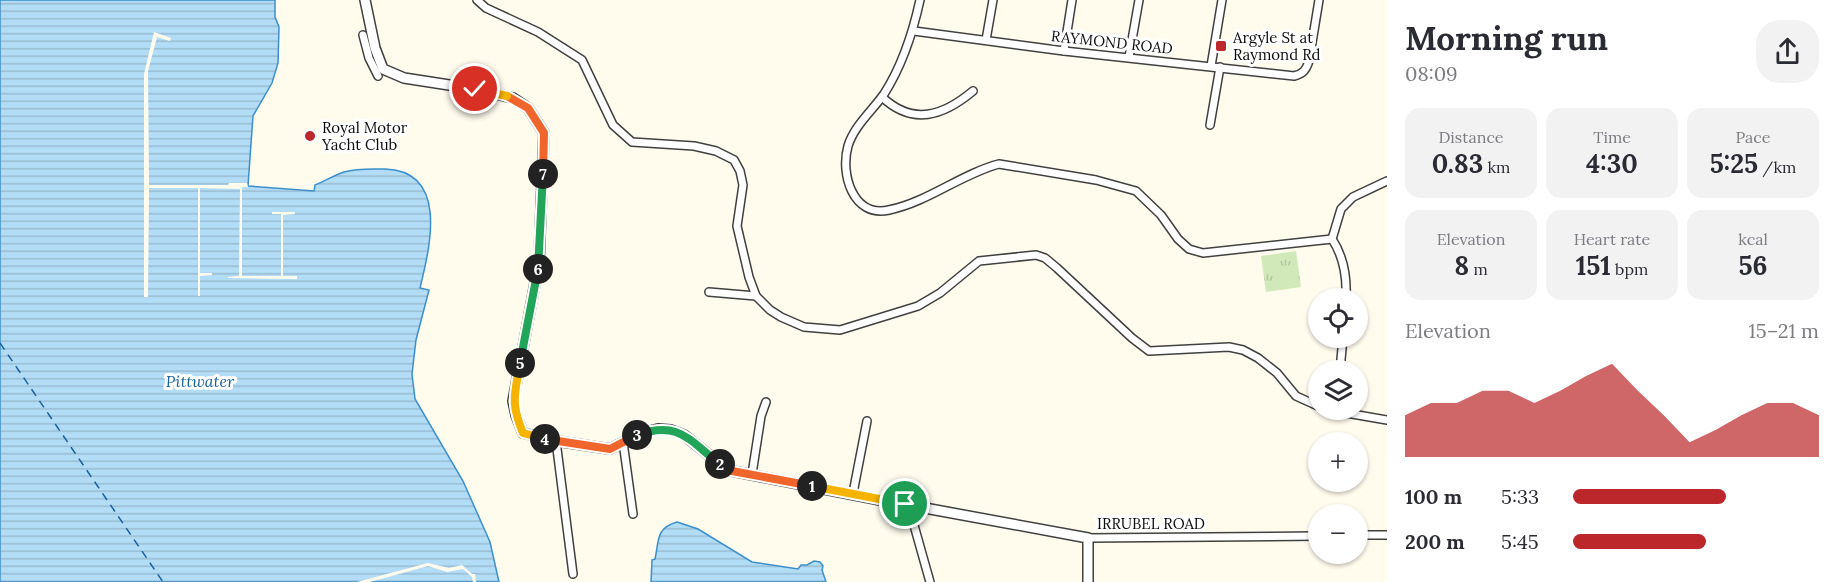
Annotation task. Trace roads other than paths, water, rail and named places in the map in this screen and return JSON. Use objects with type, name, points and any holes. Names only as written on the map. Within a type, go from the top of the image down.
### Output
[{"type":"street","name":"IRRUBEL ROAD","points":[[366,0],[375,48],[383,69],[404,78],[475,89],[513,98],[528,108],[544,133],[539,262],[513,401],[523,433],[556,441],[610,449],[658,429],[671,430],[684,435],[718,464],[732,471],[853,493],[910,507],[1088,538],[1308,536]]},
{"type":"street","points":[[477,0],[486,8],[538,32],[582,60],[613,125],[632,142],[694,146],[716,151],[734,160],[740,171],[743,185],[737,226],[748,277],[756,296],[770,310],[804,327],[840,330],[918,306],[940,293],[979,261],[1036,255],[1045,258],[1057,268],[1149,351],[1228,347],[1243,351],[1258,358],[1277,373],[1296,396],[1308,399]]},
{"type":"street","points":[[920,0],[914,31],[882,97],[860,123],[848,145],[845,166],[851,192],[861,204],[876,210],[887,211],[903,206],[983,168],[999,164],[1096,180],[1136,191],[1161,215],[1178,239],[1189,249],[1203,253],[1332,239]]},
{"type":"street","points":[[986,40],[993,0]]},
{"type":"street","points":[[1064,51],[1072,0]]},
{"type":"street","points":[[1129,57],[1139,0]]},
{"type":"street","points":[[1210,125],[1222,0]]},
{"type":"street","name":"RAYMOND ROAD","points":[[914,31],[1282,76],[1300,75],[1306,70],[1319,0]]},
{"type":"street","points":[[363,35],[364,48],[378,76]]},
{"type":"street","points":[[882,97],[891,105],[913,114],[927,116],[945,110],[973,91]]},
{"type":"street","points":[[1347,288],[1343,262],[1332,239],[1341,209],[1353,197],[1387,181]]},
{"type":"street","points":[[709,292],[756,296]]},
{"type":"street","points":[[752,474],[761,416],[766,402]]},
{"type":"street","points":[[1368,417],[1387,420]]},
{"type":"street","points":[[853,493],[867,422]]},
{"type":"street","points":[[556,441],[573,574]]},
{"type":"street","points":[[623,442],[633,514]]},
{"type":"street","points":[[910,507],[930,582]]},
{"type":"street","points":[[1368,535],[1387,535]]},
{"type":"street","points":[[1088,538],[1088,582]]},
{"type":"water","name":"Pittwater","points":[[0,0],[275,0],[275,17],[279,27],[278,63],[272,83],[253,116],[248,186],[314,191],[315,185],[341,173],[370,169],[405,173],[419,183],[427,197],[430,214],[428,252],[420,288],[429,290],[416,340],[412,374],[415,399],[463,481],[490,542],[499,582],[0,582]]},
{"type":"water","points":[[677,522],[698,529],[752,562],[798,569],[801,565],[814,561],[820,562],[826,582],[651,582],[652,560],[655,559],[662,531]]},
{"type":"place","name":"Argyle St at Raymond Rd","points":[[1221,46]]},
{"type":"place","name":"Royal Motor Yacht Club","points":[[310,136]]}]
